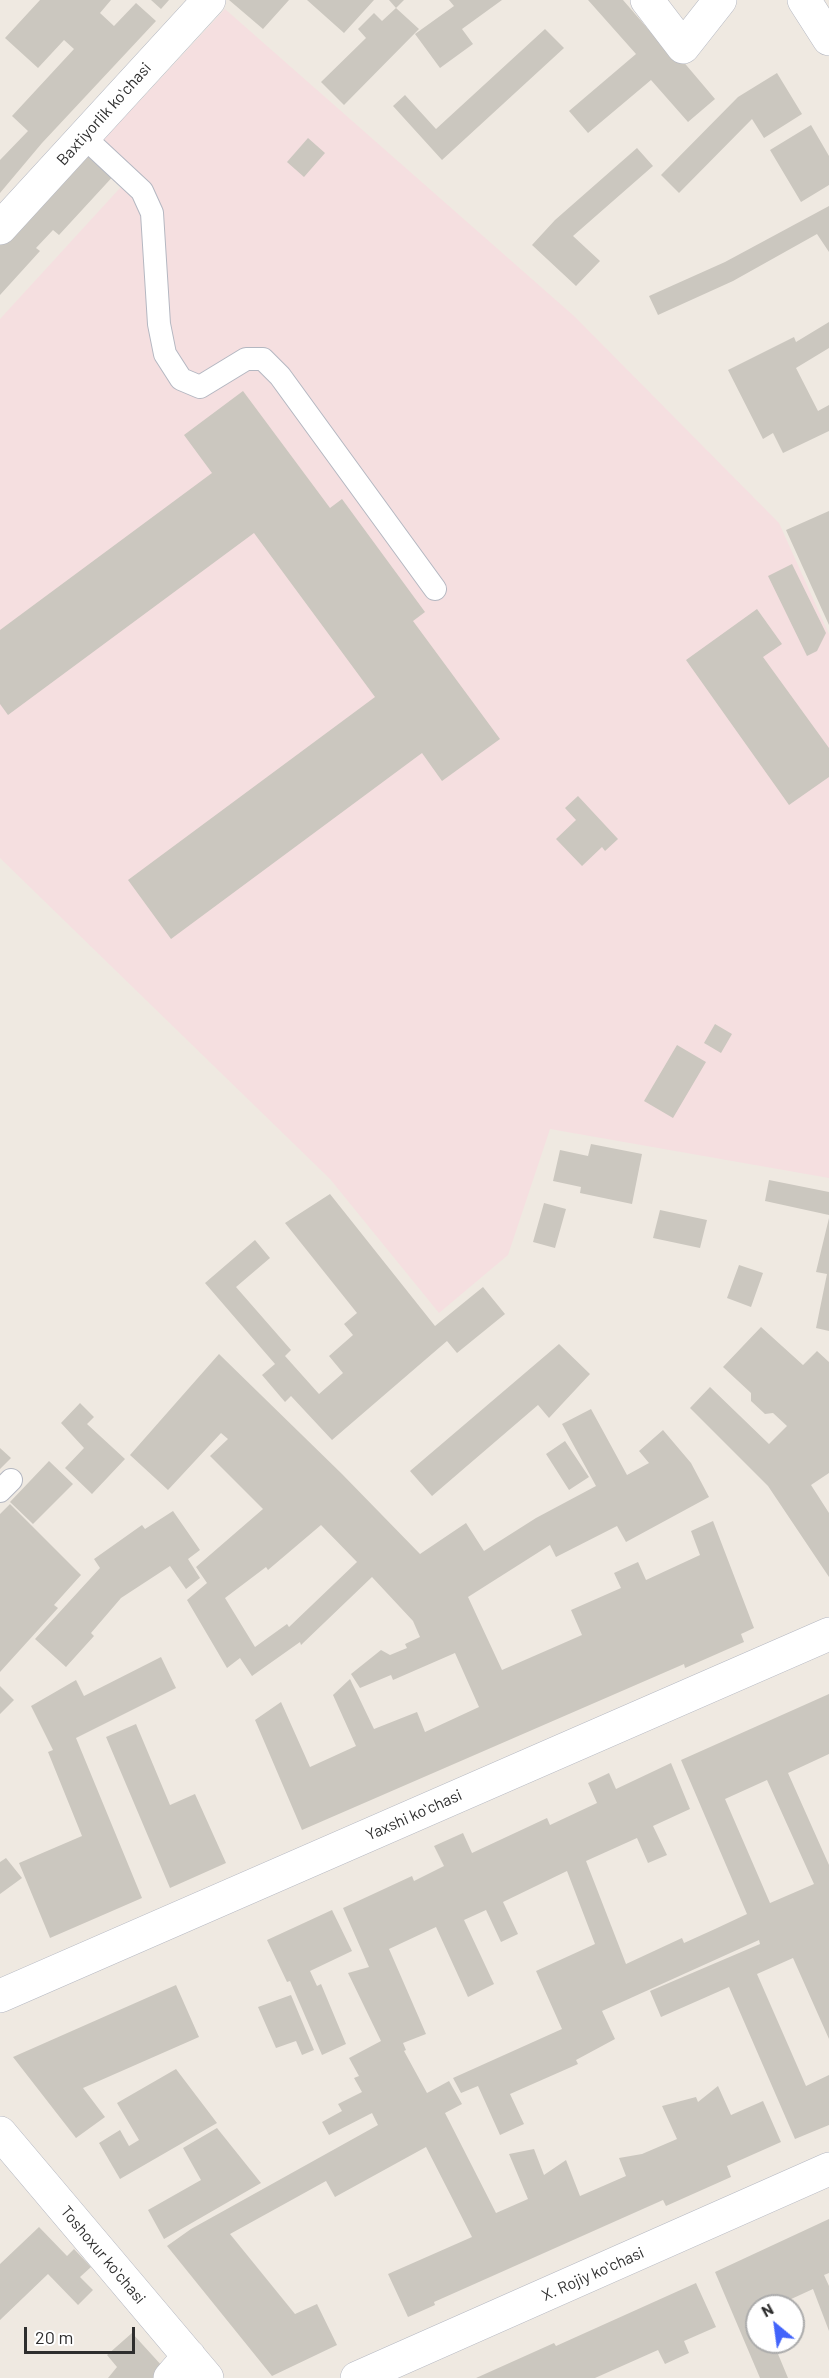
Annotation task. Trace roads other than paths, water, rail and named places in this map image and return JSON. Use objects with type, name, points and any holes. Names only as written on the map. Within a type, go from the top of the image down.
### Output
[{"type":"street","name":"Baxtiyorlik koʻchasi","points":[[0,228],[209,0]]},
{"type":"street","points":[[647,0],[683,47],[720,0]]},
{"type":"street","points":[[804,0],[829,39]]},
{"type":"street","name":"Yaxshi koʻchasi","points":[[0,1996],[829,1634]]},
{"type":"street","name":"Toshoxur koʻchasi","points":[[0,2133],[188,2371]]},
{"type":"street","name":"X. Rojiy koʻchasi","points":[[357,2378],[829,2169]]},
{"type":"lane","points":[[84,137],[142,191],[152,213],[159,324],[165,354],[181,379],[200,387],[246,359],[262,359],[280,376],[435,589]]}]
